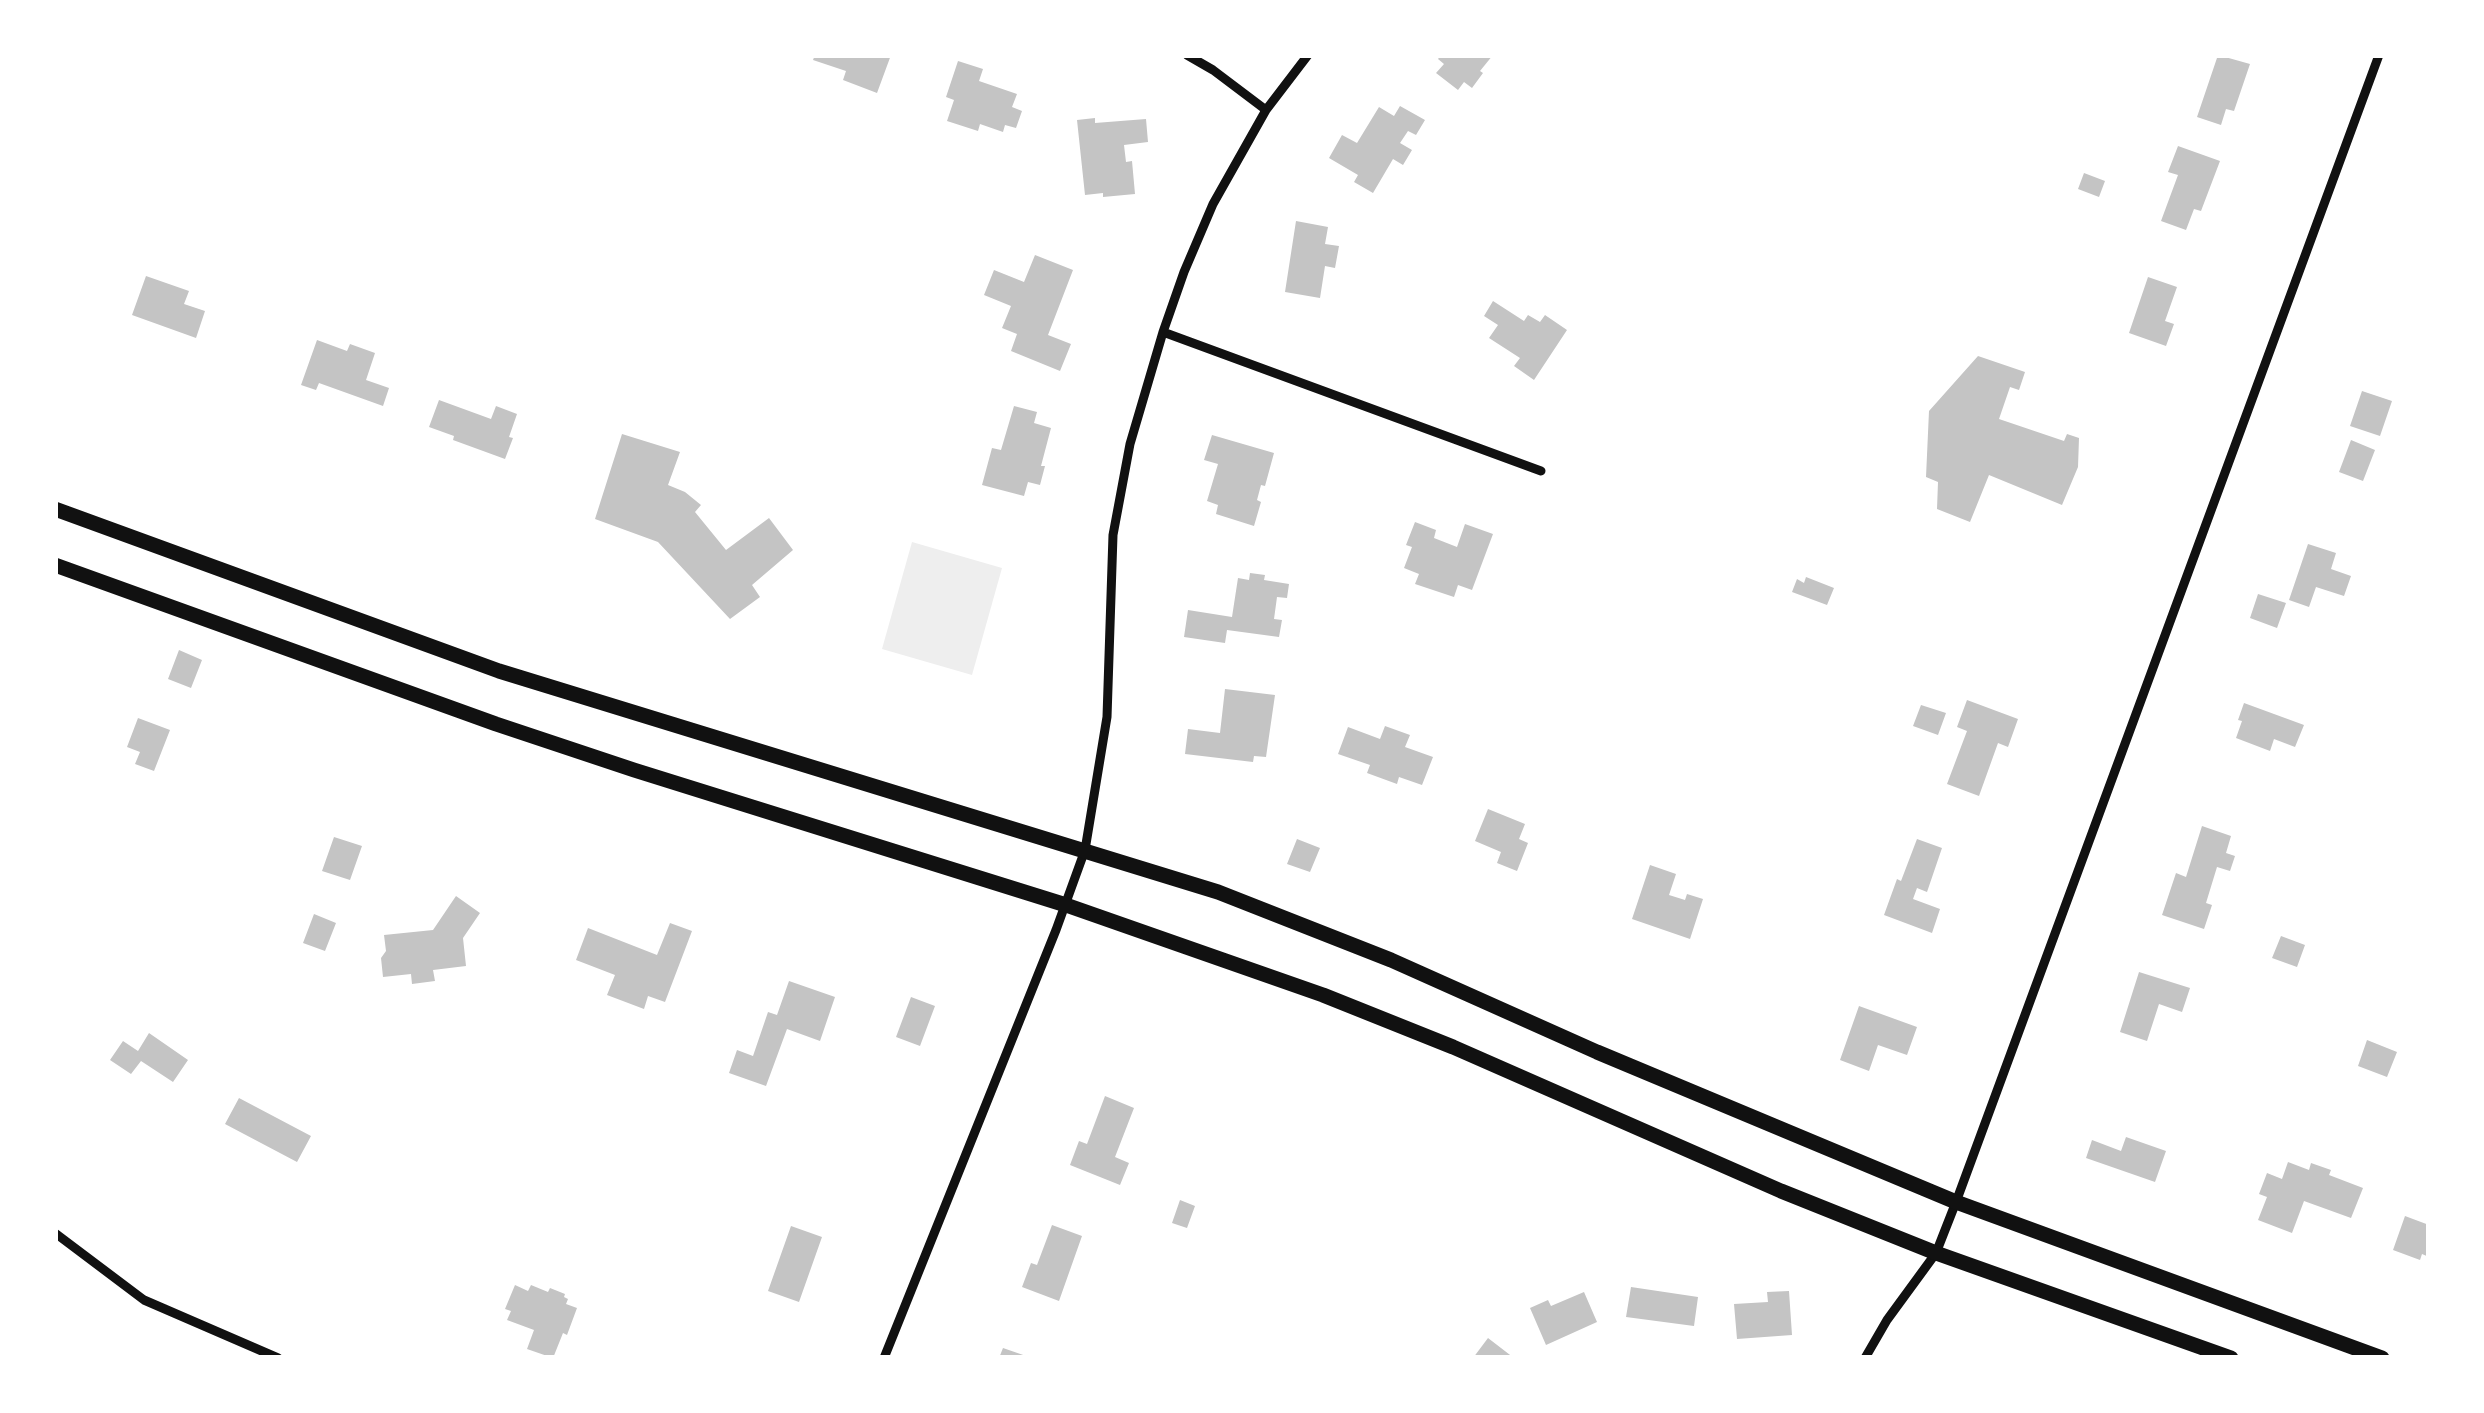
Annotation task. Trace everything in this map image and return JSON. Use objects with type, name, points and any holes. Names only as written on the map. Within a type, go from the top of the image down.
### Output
[{"type":"main road","points":[[55,509],[499,671],[1218,892],[1391,960],[1597,1052],[1956,1202],[2382,1358]]},
{"type":"main road","points":[[55,565],[599,759],[1185,945],[1453,1047],[1752,1180],[1936,1252],[2231,1358]]},
{"type":"street","points":[[1188,55],[1266,110]]},
{"type":"street","points":[[884,1358],[1085,850],[1107,717],[1113,535],[1130,444],[1163,332],[1213,204],[1266,110],[1308,55]]},
{"type":"street","points":[[1865,1358],[1936,1252],[1956,1202],[2379,55]]},
{"type":"street","points":[[1163,332],[1541,471]]},
{"type":"street","points":[[55,1234],[144,1300],[278,1358]]},
{"type":"shaded area","points":[[912,542],[1002,568],[972,675],[882,649]]},
{"type":"building","points":[[815,55],[891,55],[877,93],[843,80],[846,71],[813,60]]},
{"type":"building","points":[[1441,55],[1493,55],[1472,88],[1464,82],[1458,90],[1436,73],[1444,64],[1438,59]]},
{"type":"building","points":[[2218,55],[2250,64],[2234,111],[2226,109],[2221,125],[2197,117]]},
{"type":"building","points":[[958,61],[983,69],[979,81],[1017,94],[1012,107],[1022,111],[1016,128],[1005,125],[1003,132],[980,124],[978,131],[947,121],[954,100],[946,97]]},
{"type":"building","points":[[1400,106],[1425,120],[1416,135],[1408,131],[1400,143],[1412,150],[1403,165],[1393,159],[1373,193],[1354,182],[1358,175],[1329,158],[1342,135],[1357,143],[1379,107],[1394,116]]},
{"type":"building","points":[[1095,118],[1095,123],[1146,119],[1148,142],[1124,145],[1126,162],[1132,161],[1135,194],[1085,195],[1077,120]]},
{"type":"building","points":[[2178,146],[2220,161],[2201,211],[2194,209],[2186,230],[2161,221],[2178,175],[2168,172]]},
{"type":"building","points":[[2084,173],[2105,181],[2099,197],[2078,189]]},
{"type":"building","points":[[1296,221],[1328,227],[1325,244],[1339,246],[1335,268],[1325,266],[1320,298],[1285,292]]},
{"type":"building","points":[[1035,255],[1073,270],[1048,335],[1071,344],[1060,371],[1011,351],[1017,334],[1002,328],[1011,306],[984,295],[994,270],[1024,282]]},
{"type":"building","points":[[146,276],[189,291],[184,304],[205,311],[196,338],[132,315]]},
{"type":"building","points":[[2148,277],[2177,287],[2165,321],[2174,324],[2166,346],[2129,333]]},
{"type":"building","points":[[1493,301],[1524,321],[1528,315],[1540,322],[1545,315],[1567,330],[1534,380],[1514,366],[1520,358],[1489,338],[1498,325],[1484,316]]},
{"type":"building","points":[[317,340],[347,351],[350,344],[375,353],[366,380],[389,388],[383,406],[319,383],[316,390],[301,385]]},
{"type":"building","points":[[1978,356],[2025,372],[2019,390],[2010,387],[1999,419],[2064,441],[2067,434],[2079,438],[2078,467],[2062,505],[1989,475],[1970,522],[1937,509],[1938,482],[1926,477],[1929,411]]},
{"type":"building","points":[[2362,391],[2392,401],[2380,436],[2350,426]]},
{"type":"building","points":[[439,400],[491,419],[496,406],[517,414],[505,459],[429,427]]},
{"type":"building","points":[[1014,406],[1037,412],[1034,423],[1051,428],[1040,485],[1028,482],[1024,496],[982,485],[992,448],[1001,450]]},
{"type":"building","points":[[622,434],[680,452],[668,485],[701,505],[695,512],[726,550],[769,518],[793,550],[752,585],[760,597],[730,619],[658,542],[595,519]]},
{"type":"building","points":[[1212,435],[1274,453],[1265,486],[1261,485],[1254,526],[1216,514],[1218,505],[1207,501],[1218,464],[1204,460]]},
{"type":"building","points":[[2351,440],[2375,450],[2363,481],[2339,472]]},
{"type":"building","points":[[1415,522],[1436,530],[1434,538],[1457,547],[1465,524],[1493,534],[1472,590],[1458,585],[1454,597],[1415,584],[1419,574],[1404,568],[1412,547],[1406,545]]},
{"type":"building","points":[[2308,544],[2336,553],[2331,569],[2351,576],[2344,596],[2316,587],[2309,607],[2289,600]]},
{"type":"building","points":[[1250,573],[1289,584],[1287,598],[1277,597],[1274,619],[1282,620],[1279,637],[1227,630],[1225,643],[1184,637],[1188,610],[1232,617],[1238,578],[1249,580]]},
{"type":"building","points":[[1806,577],[1834,588],[1827,605],[1792,592],[1797,579],[1804,583]]},
{"type":"building","points":[[2258,594],[2286,603],[2277,628],[2250,618]]},
{"type":"building","points":[[179,650],[202,660],[191,688],[168,679]]},
{"type":"building","points":[[1225,689],[1275,695],[1266,757],[1254,756],[1253,762],[1185,754],[1188,729],[1220,733]]},
{"type":"building","points":[[1967,700],[2018,719],[2008,747],[1998,743],[1979,796],[1947,784],[1967,731],[1957,727]]},
{"type":"building","points":[[2244,703],[2304,725],[2295,747],[2274,739],[2270,751],[2236,738]]},
{"type":"building","points":[[1921,705],[1946,713],[1938,735],[1913,726]]},
{"type":"building","points":[[138,718],[170,730],[154,771],[135,764],[140,752],[127,747]]},
{"type":"building","points":[[1385,726],[1410,735],[1405,747],[1433,757],[1422,785],[1399,777],[1397,784],[1367,773],[1370,765],[1338,754],[1348,727],[1380,739]]},
{"type":"building","points":[[1488,809],[1525,824],[1519,839],[1528,843],[1517,871],[1497,863],[1501,852],[1475,841]]},
{"type":"building","points":[[2202,826],[2231,836],[2226,853],[2235,856],[2230,871],[2217,867],[2206,903],[2212,905],[2204,929],[2162,915],[2176,873],[2186,877]]},
{"type":"building","points":[[334,837],[362,846],[350,880],[322,871]]},
{"type":"building","points":[[1297,839],[1320,848],[1310,872],[1287,864]]},
{"type":"building","points":[[1917,839],[1942,848],[1927,892],[1917,888],[1913,899],[1940,909],[1932,933],[1884,915]]},
{"type":"building","points":[[1650,865],[1676,874],[1669,895],[1685,900],[1687,894],[1703,899],[1690,939],[1632,919]]},
{"type":"building","points":[[456,896],[480,913],[463,938],[466,966],[433,970],[435,981],[412,984],[411,974],[383,977],[384,935],[433,930]]},
{"type":"building","points":[[314,914],[336,923],[325,951],[303,943]]},
{"type":"building","points":[[670,923],[692,931],[665,1002],[648,996],[644,1009],[607,995],[615,975],[576,960],[588,928],[657,955]]},
{"type":"building","points":[[2281,936],[2305,945],[2297,967],[2272,958]]},
{"type":"building","points":[[2139,972],[2190,988],[2182,1012],[2159,1004],[2147,1041],[2120,1032]]},
{"type":"building","points":[[789,981],[835,997],[820,1041],[787,1029],[766,1086],[729,1073],[737,1050],[753,1056],[768,1012],[777,1015]]},
{"type":"building","points":[[911,997],[935,1006],[920,1046],[896,1037]]},
{"type":"building","points":[[1859,1006],[1917,1027],[1907,1055],[1878,1045],[1869,1071],[1840,1060]]},
{"type":"building","points":[[149,1033],[188,1060],[173,1082],[141,1061],[131,1074],[110,1060],[123,1041],[138,1051]]},
{"type":"building","points":[[2367,1040],[2397,1052],[2387,1077],[2358,1066]]},
{"type":"building","points":[[1105,1096],[1134,1108],[1115,1157],[1129,1163],[1120,1185],[1070,1165],[1079,1141],[1087,1144]]},
{"type":"building","points":[[239,1098],[311,1136],[297,1162],[225,1124]]},
{"type":"building","points":[[2126,1137],[2166,1151],[2155,1182],[2086,1158],[2092,1140],[2121,1151]]},
{"type":"building","points":[[2288,1162],[2309,1170],[2311,1163],[2331,1170],[2329,1175],[2363,1188],[2351,1218],[2304,1201],[2292,1233],[2258,1220],[2267,1197],[2259,1194],[2267,1173],[2282,1179]]},
{"type":"building","points":[[1180,1200],[1195,1206],[1187,1228],[1172,1223]]},
{"type":"building","points":[[2405,1216],[2429,1225],[2429,1257],[2422,1254],[2420,1260],[2393,1250]]},
{"type":"building","points":[[1052,1225],[1082,1236],[1059,1301],[1022,1287],[1031,1263],[1037,1265]]},
{"type":"building","points":[[791,1226],[822,1237],[799,1302],[768,1291]]},
{"type":"building","points":[[515,1285],[528,1291],[531,1285],[548,1292],[550,1288],[565,1294],[566,1304],[577,1308],[553,1358],[527,1349],[534,1330],[507,1320],[511,1311],[505,1309]]},
{"type":"building","points":[[1631,1287],[1698,1297],[1694,1326],[1626,1317]]},
{"type":"building","points":[[1789,1291],[1792,1335],[1737,1339],[1734,1304],[1768,1302],[1767,1292]]},
{"type":"building","points":[[1584,1292],[1597,1322],[1546,1345],[1530,1308],[1548,1300],[1551,1306]]},
{"type":"building","points":[[1488,1338],[1514,1358],[1473,1358]]},
{"type":"building","points":[[1003,1348],[1029,1357],[1029,1358],[999,1358]]}]
